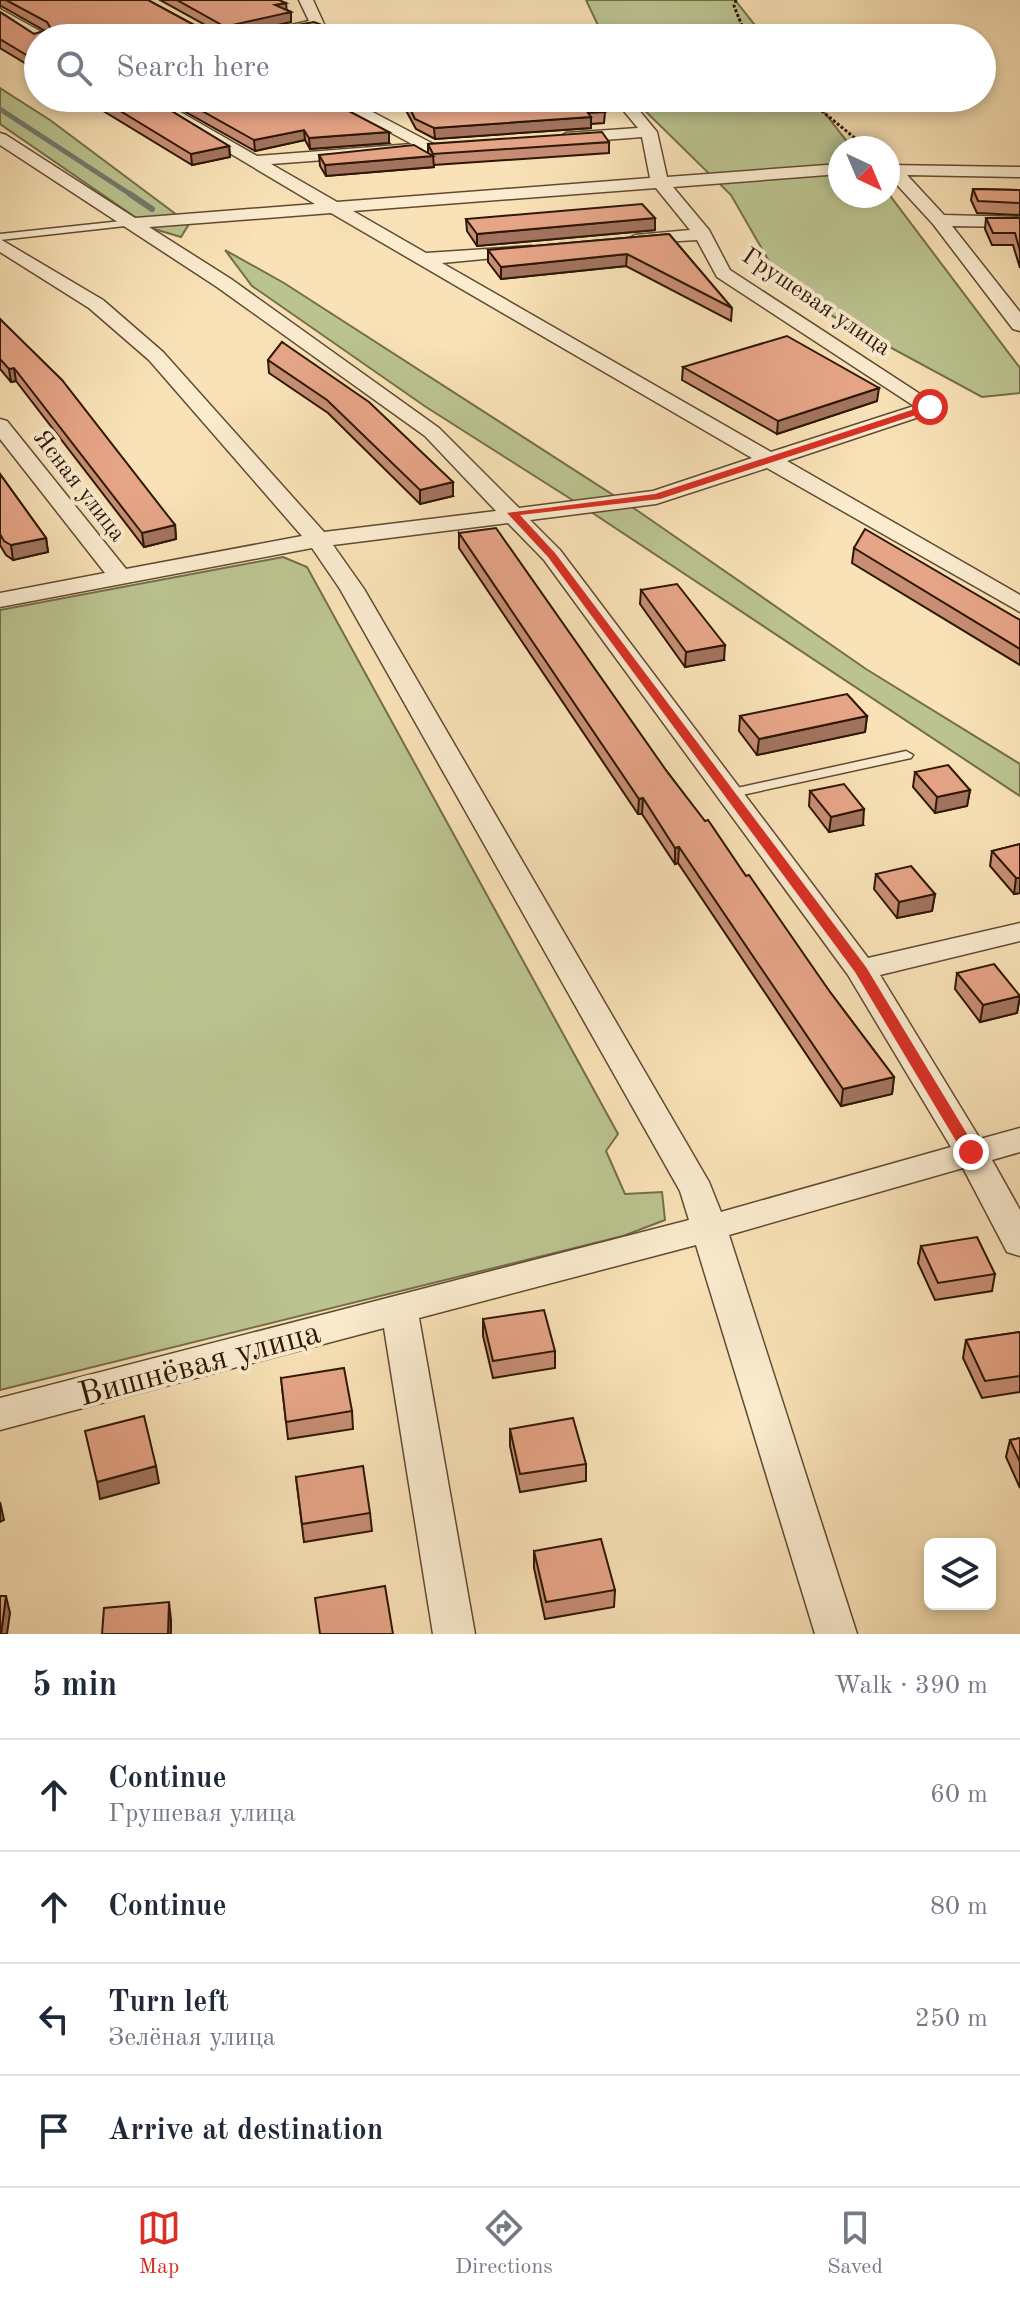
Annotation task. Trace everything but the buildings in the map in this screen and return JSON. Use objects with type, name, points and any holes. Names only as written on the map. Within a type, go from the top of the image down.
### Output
[{"type":"street","points":[[306,0],[317,24]]},
{"type":"street","points":[[0,13],[24,27]]},
{"type":"street","points":[[169,112],[1020,605]]},
{"type":"street","points":[[253,161],[439,147],[364,112]]},
{"type":"street","points":[[633,112],[649,132],[659,181],[703,234]]},
{"type":"street","points":[[555,139],[649,132]]},
{"type":"street","points":[[0,138],[224,283],[432,432],[552,555],[861,970],[971,1152],[1020,1243]]},
{"type":"street","points":[[131,223],[828,170]]},
{"type":"street","points":[[900,170],[1020,172]]},
{"type":"street","points":[[900,179],[939,220],[1020,325]]},
{"type":"street","points":[[939,220],[1020,222]]},
{"type":"street","points":[[609,243],[703,234]]},
{"type":"street","name":"Грушевая улица","points":[[703,234],[723,273],[930,407],[771,461]]},
{"type":"street","points":[[0,244],[96,304],[156,356],[318,540],[352,589],[697,1191],[836,1634]]},
{"type":"street","points":[[423,259],[547,248]]},
{"type":"street","name":"Ясная улица","points":[[0,425],[120,577]]},
{"type":"street","points":[[0,600],[318,540],[656,497],[771,461]]},
{"type":"street","points":[[861,970],[1020,932]]},
{"type":"street","name":"Вишнёвая улица","points":[[0,1414],[709,1228],[1020,1140]]},
{"type":"street","points":[[399,1309],[454,1634]]},
{"type":"lane","points":[[0,237],[131,223]]},
{"type":"lane","points":[[728,794],[906,755]]},
{"type":"path","points":[[736,0],[734,6],[741,24]]},
{"type":"path","points":[[823,112],[852,136]]},
{"type":"green space","points":[[586,0],[735,0],[754,24],[597,24]]},
{"type":"green space","points":[[0,88],[24,103],[24,112],[38,112],[50,120],[189,224],[181,237],[151,228],[0,124]]},
{"type":"green space","points":[[646,112],[824,112],[843,136],[828,136],[828,208],[899,208],[1020,368],[1020,393],[982,397],[786,291],[731,195]]},
{"type":"green space","points":[[225,250],[284,283],[638,511],[866,669],[1020,764],[1020,796],[585,508],[426,407],[252,286]]},
{"type":"green space","points":[[283,557],[307,567],[618,1134],[606,1151],[625,1194],[662,1192],[665,1220],[623,1236],[0,1390],[0,610]]},
{"type":"waterway","points":[[0,109],[131,195]]},
{"type":"waterway","points":[[131,195],[152,209]]},
{"type":"route","points":[[930,407],[656,497],[513,513],[552,555],[861,970],[971,1152]]}]
